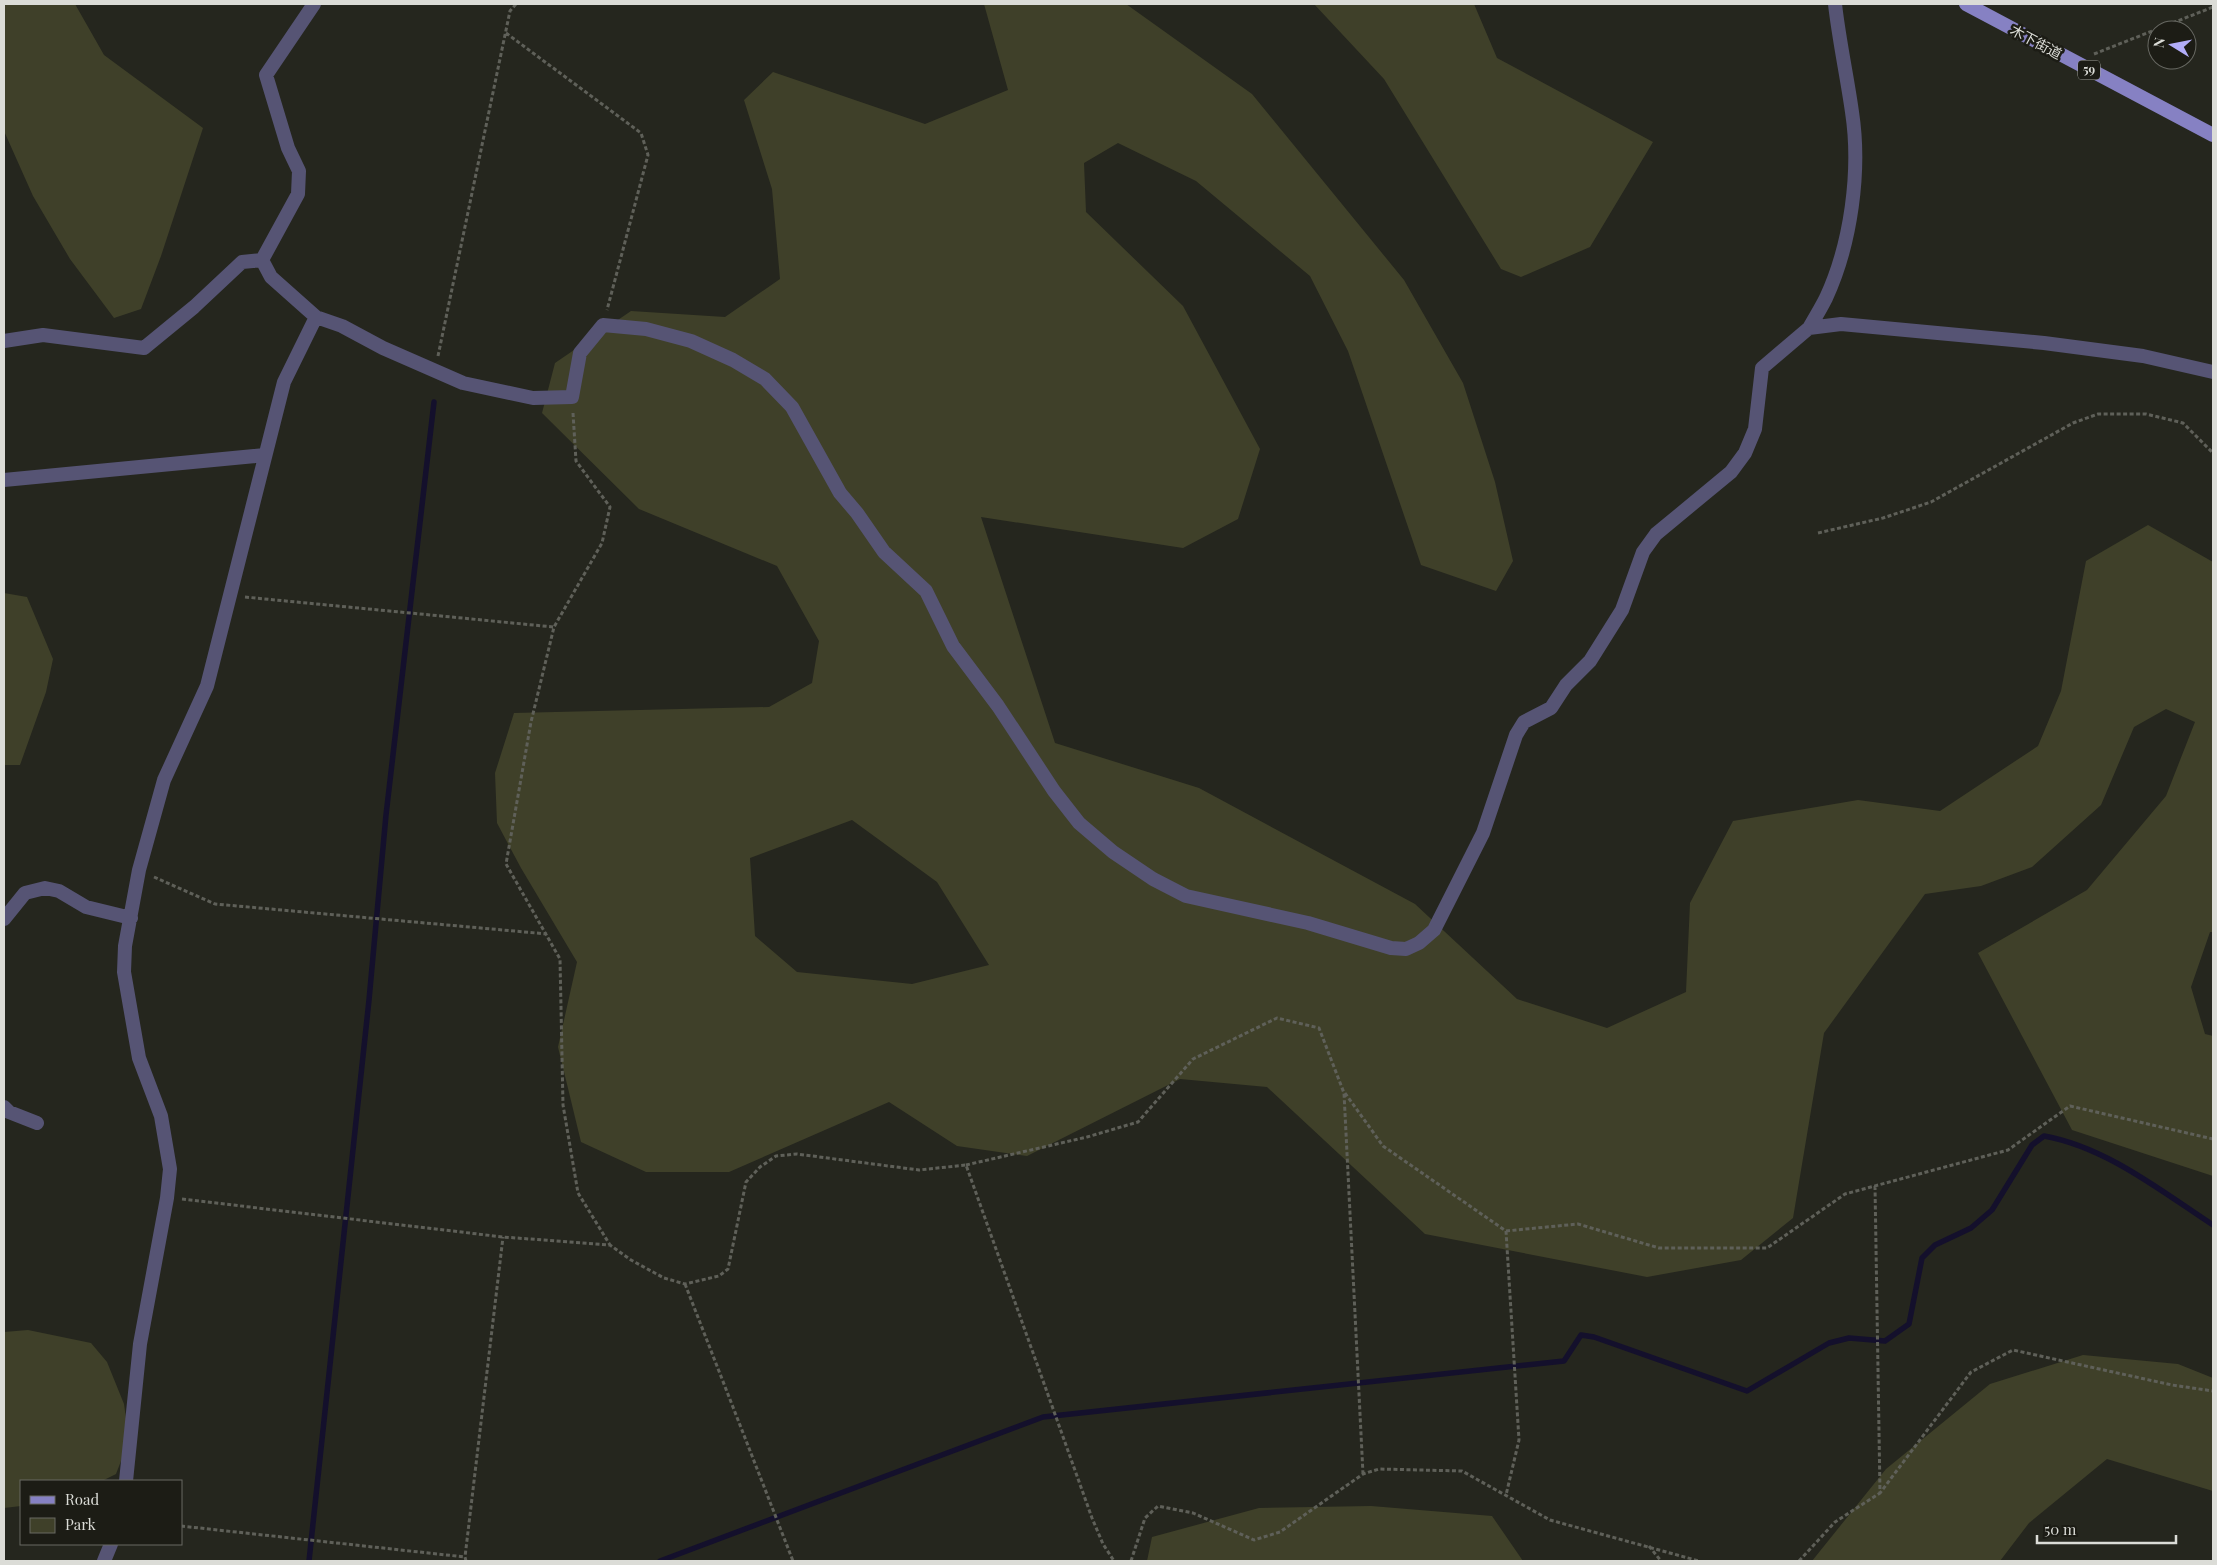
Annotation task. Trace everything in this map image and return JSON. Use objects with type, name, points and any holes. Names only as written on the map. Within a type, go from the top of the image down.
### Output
[{"type":"main road","name":"木下街道","points":[[1966,4],[2213,135]]},
{"type":"street","points":[[262,260],[298,194],[299,171],[288,148],[266,75],[314,4]]},
{"type":"street","points":[[262,260],[271,277],[316,317],[342,326],[383,348],[463,384],[533,398],[572,397],[580,353],[603,325],[646,329],[691,341],[733,360],[765,379],[792,407],[840,493],[884,552],[926,592],[953,646],[998,706],[1054,791],[1079,823],[1113,852],[1153,879],[1186,896],[1308,923],[1391,948],[1406,949],[1419,943],[1434,930],[1483,833],[1516,735],[1524,722],[1551,708],[1566,685],[1590,661],[1622,610],[1644,552],[1656,534],[1736,466],[1745,453],[1755,429],[1762,368],[1809,328],[1826,297],[1844,247],[1851,212],[1855,170],[1853,114],[1835,4]]},
{"type":"street","points":[[4,341],[43,335],[144,348],[194,307],[242,262],[262,260]]},
{"type":"street","points":[[126,1480],[140,1344],[167,1198],[170,1169],[161,1116],[139,1058],[124,972],[125,946],[139,870],[164,780],[207,686],[284,382],[316,317]]},
{"type":"street","points":[[1809,328],[1841,324],[2044,343],[2143,356],[2213,372]]},
{"type":"street","points":[[4,480],[265,455]]},
{"type":"street","points":[[4,919],[25,893],[45,888],[59,891],[86,907],[131,918]]},
{"type":"street","points":[[4,1107],[9,1112],[37,1124]]},
{"type":"street","points":[[104,1561],[111,1545]]},
{"type":"path","points":[[435,370],[510,11],[516,4]]},
{"type":"path","points":[[2074,62],[2213,7]]},
{"type":"path","points":[[506,33],[641,133],[648,155],[603,325]]},
{"type":"path","points":[[572,397],[576,461],[610,507],[602,544],[554,626],[531,722],[506,864],[560,959],[563,1105],[578,1193],[610,1246],[664,1278],[685,1284],[719,1276],[728,1269],[746,1182],[760,1167],[776,1156],[797,1154],[919,1170],[966,1165],[1087,1137],[1138,1122],[1193,1058],[1277,1018],[1319,1028],[1344,1093],[1383,1146],[1506,1231],[1578,1224],[1659,1248],[1767,1248],[1845,1194],[2008,1150],[2070,1106],[2213,1139]]},
{"type":"path","points":[[1818,533],[1883,518],[1931,502],[2073,423],[2098,414],[2146,414],[2183,423],[2213,453]]},
{"type":"path","points":[[230,596],[554,626]]},
{"type":"path","points":[[139,870],[214,904],[547,934]]},
{"type":"path","points":[[1344,1093],[1363,1474]]},
{"type":"path","points":[[966,1165],[1092,1518],[1103,1544],[1114,1561]]},
{"type":"path","points":[[1875,1186],[1880,1493]]},
{"type":"path","points":[[167,1198],[503,1237],[610,1246]]},
{"type":"path","points":[[1506,1231],[1519,1440],[1506,1495]]},
{"type":"path","points":[[182,1526],[465,1559],[503,1237]]},
{"type":"path","points":[[685,1284],[793,1561]]},
{"type":"path","points":[[1799,1561],[1835,1522],[1880,1493],[1972,1372],[2014,1350],[2172,1385],[2213,1391]]},
{"type":"path","points":[[1131,1561],[1145,1518],[1158,1506],[1193,1513],[1254,1540],[1280,1532],[1363,1474],[1379,1469],[1462,1471],[1550,1520],[1698,1561]]},
{"type":"path","points":[[1649,1546],[1661,1561]]},
{"type":"green space","points":[[4,4],[75,4],[104,55],[203,128],[161,256],[141,309],[114,318],[70,259],[33,196],[4,131]]},
{"type":"green space","points":[[984,4],[1126,4],[1252,94],[1404,280],[1463,383],[1495,482],[1513,561],[1496,591],[1421,565],[1348,351],[1310,276],[1196,181],[1118,143],[1084,163],[1086,212],[1183,306],[1260,449],[1238,519],[1183,548],[981,517],[1055,743],[1199,788],[1415,904],[1517,999],[1607,1028],[1686,992],[1690,903],[1733,821],[1858,800],[1940,811],[2038,746],[2061,691],[2086,561],[2148,525],[2213,562],[2213,932],[2210,932],[2191,987],[2205,1034],[2213,1036],[2213,1176],[2072,1130],[1978,953],[2087,890],[2166,796],[2195,722],[2166,709],[2134,727],[2101,805],[2032,867],[1981,886],[1925,894],[1824,1033],[1793,1218],[1741,1260],[1647,1277],[1425,1234],[1267,1087],[1180,1079],[1027,1156],[957,1146],[889,1102],[729,1172],[646,1172],[581,1142],[558,1047],[577,962],[521,868],[497,823],[495,773],[514,713],[769,707],[812,683],[819,641],[777,566],[639,509],[542,413],[555,363],[631,311],[725,317],[780,279],[772,189],[744,100],[773,72],[925,124],[1008,90]],"holes":[[[852,820],[937,882],[989,965],[912,984],[797,972],[755,936],[750,858]]]},
{"type":"green space","points":[[1314,4],[1474,4],[1497,58],[1653,142],[1590,247],[1521,277],[1501,269],[1384,79]]},
{"type":"green space","points":[[4,593],[27,597],[53,659],[46,692],[20,765],[4,765]]},
{"type":"green space","points":[[28,1330],[91,1343],[107,1362],[124,1404],[129,1440],[116,1474],[104,1480],[20,1480],[20,1506],[4,1508],[4,1332]]},
{"type":"green space","points":[[2083,1355],[2178,1364],[2213,1378],[2213,1491],[2107,1459],[2029,1523],[2000,1561],[1812,1561],[1886,1469],[1990,1384]]},
{"type":"green space","points":[[1371,1506],[1492,1516],[1523,1561],[1147,1561],[1152,1537],[1259,1508]]},
{"type":"waterway","points":[[309,1561],[369,1000],[386,815],[434,402]]},
{"type":"waterway","points":[[660,1561],[1043,1417],[1564,1361],[1581,1335],[1594,1337],[1747,1391],[1829,1343],[1849,1338],[1885,1341],[1909,1324],[1922,1258],[1935,1245],[1971,1228],[1992,1210],[2032,1145],[2044,1136],[2067,1142],[2111,1160],[2213,1225]]}]
